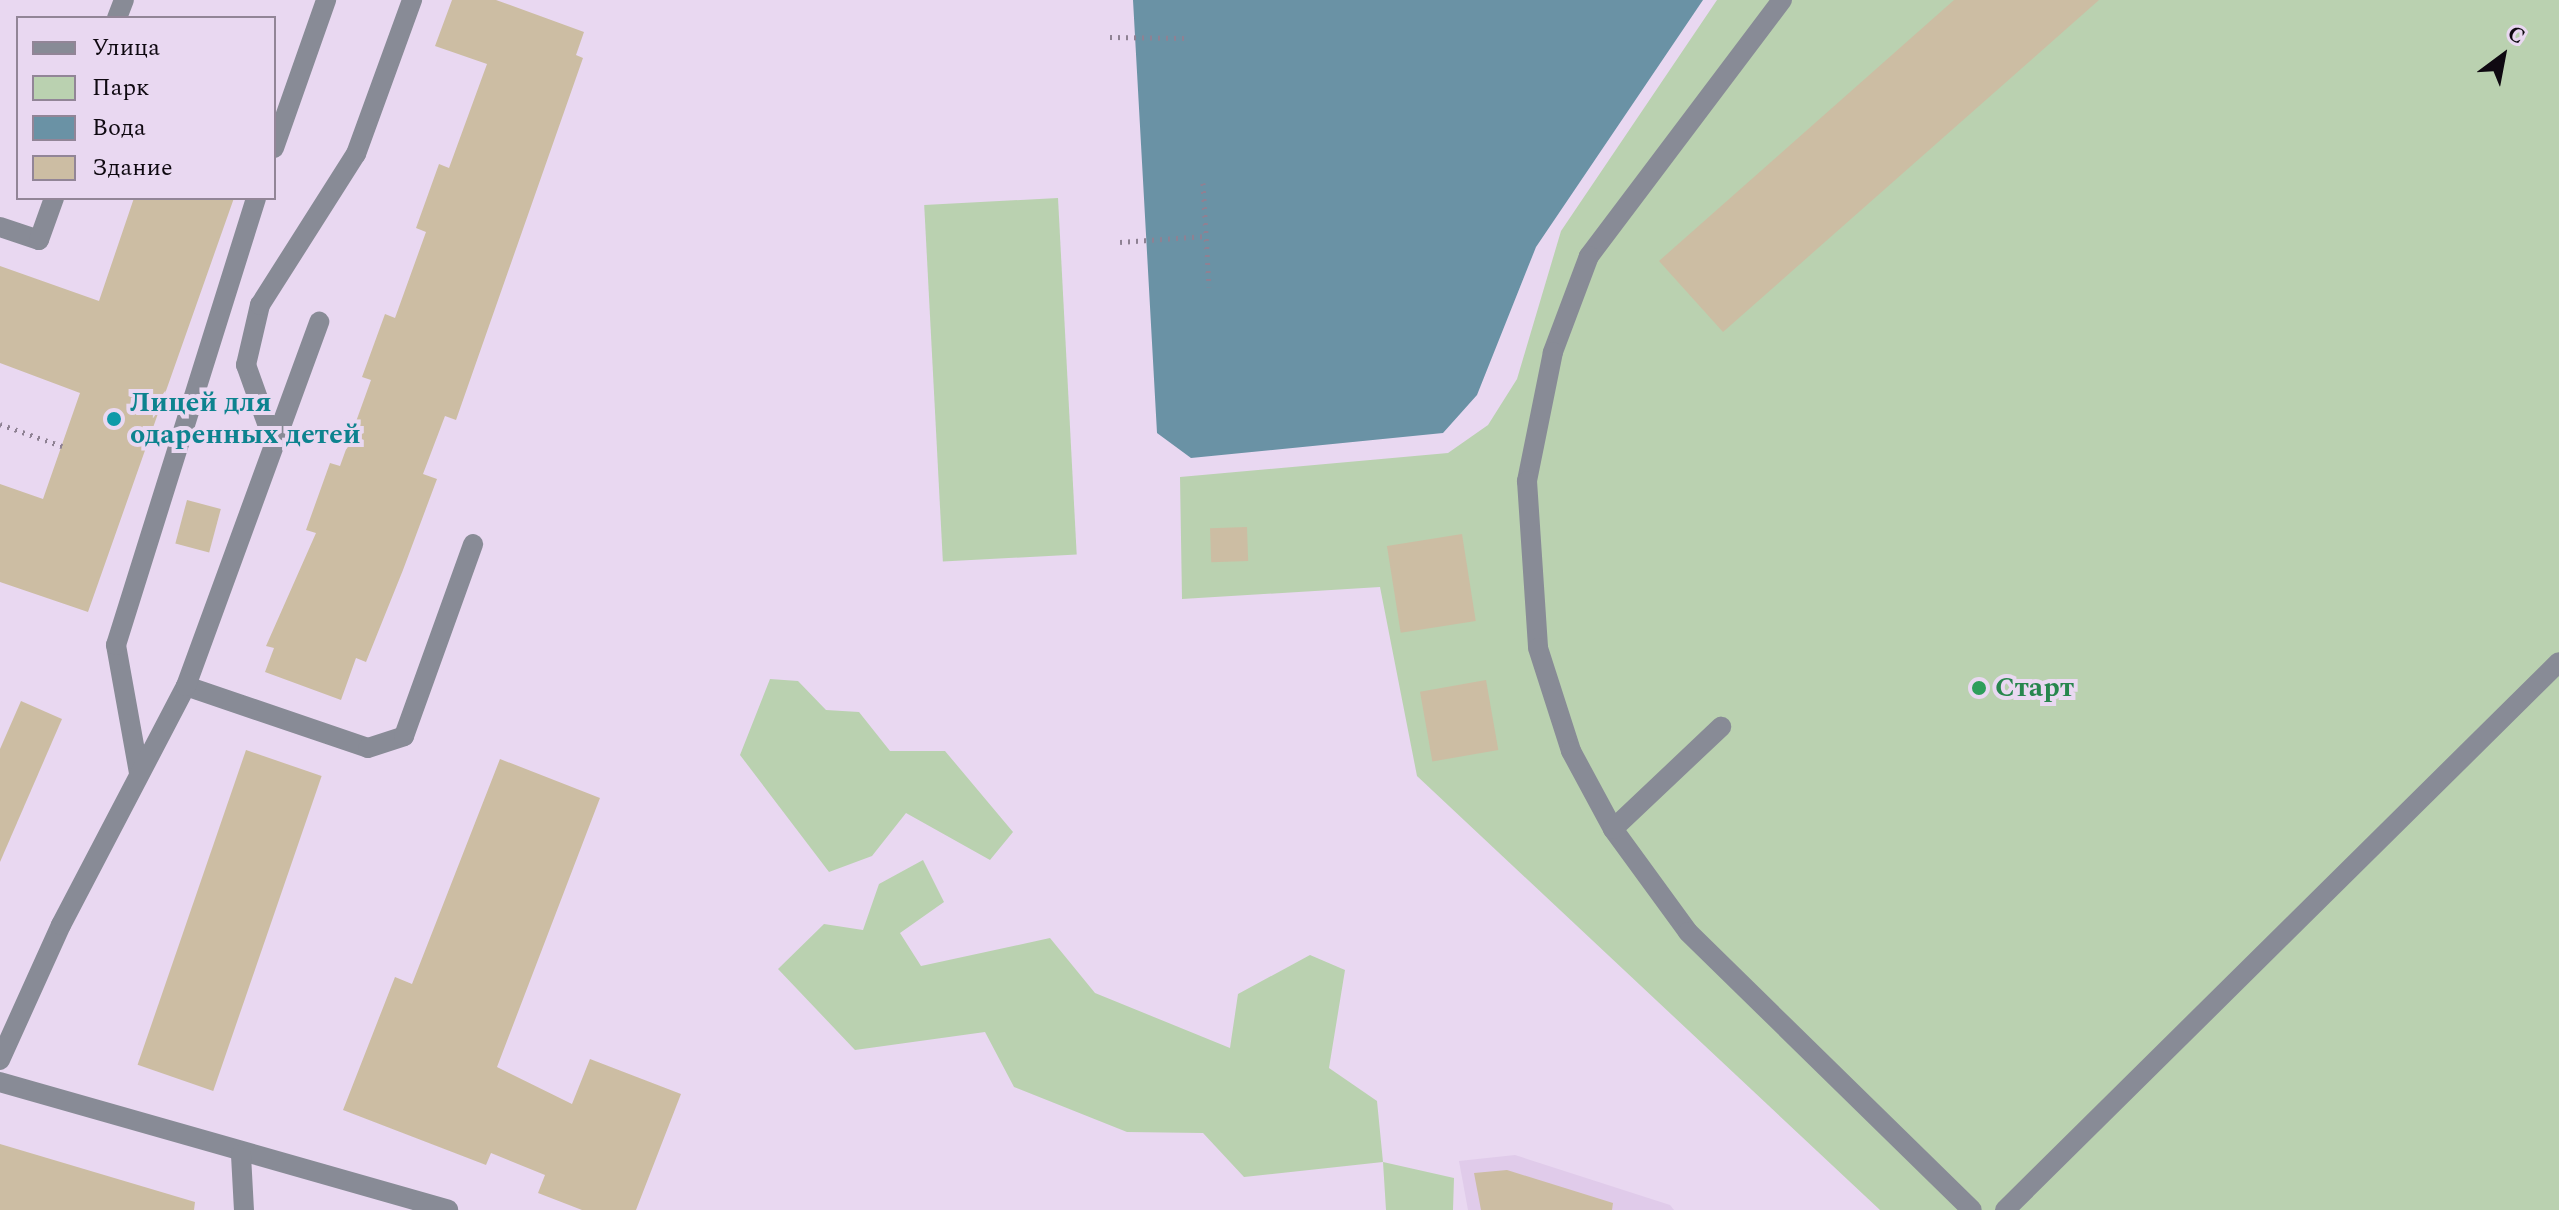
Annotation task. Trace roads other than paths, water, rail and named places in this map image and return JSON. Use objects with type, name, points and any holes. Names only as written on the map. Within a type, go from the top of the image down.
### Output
[{"type":"lane","points":[[276,142],[326,0]]},
{"type":"lane","points":[[274,443],[246,365],[260,305],[356,154],[412,0]]},
{"type":"lane","points":[[1782,0],[1589,256],[1553,352],[1527,481],[1538,648],[1571,751],[1613,829],[1688,932],[1972,1210]]},
{"type":"lane","points":[[0,227],[39,240],[53,200]]},
{"type":"lane","points":[[139,773],[116,645],[255,200]]},
{"type":"lane","points":[[0,1060],[139,773],[186,686],[319,322]]},
{"type":"lane","points":[[186,686],[368,748],[404,736],[473,544]]},
{"type":"lane","points":[[2005,1210],[2559,662]]},
{"type":"lane","points":[[1613,829],[1721,727]]},
{"type":"lane","points":[[0,1082],[241,1155],[448,1210]]},
{"type":"lane","points":[[241,1155],[244,1210]]},
{"type":"water","points":[[1133,0],[1703,0],[1536,247],[1477,395],[1443,433],[1191,458],[1157,433]]},
{"type":"place","name":"Лицей для одаренных детей","points":[[114,419]]},
{"type":"place","name":"Старт","points":[[1979,688]]}]
